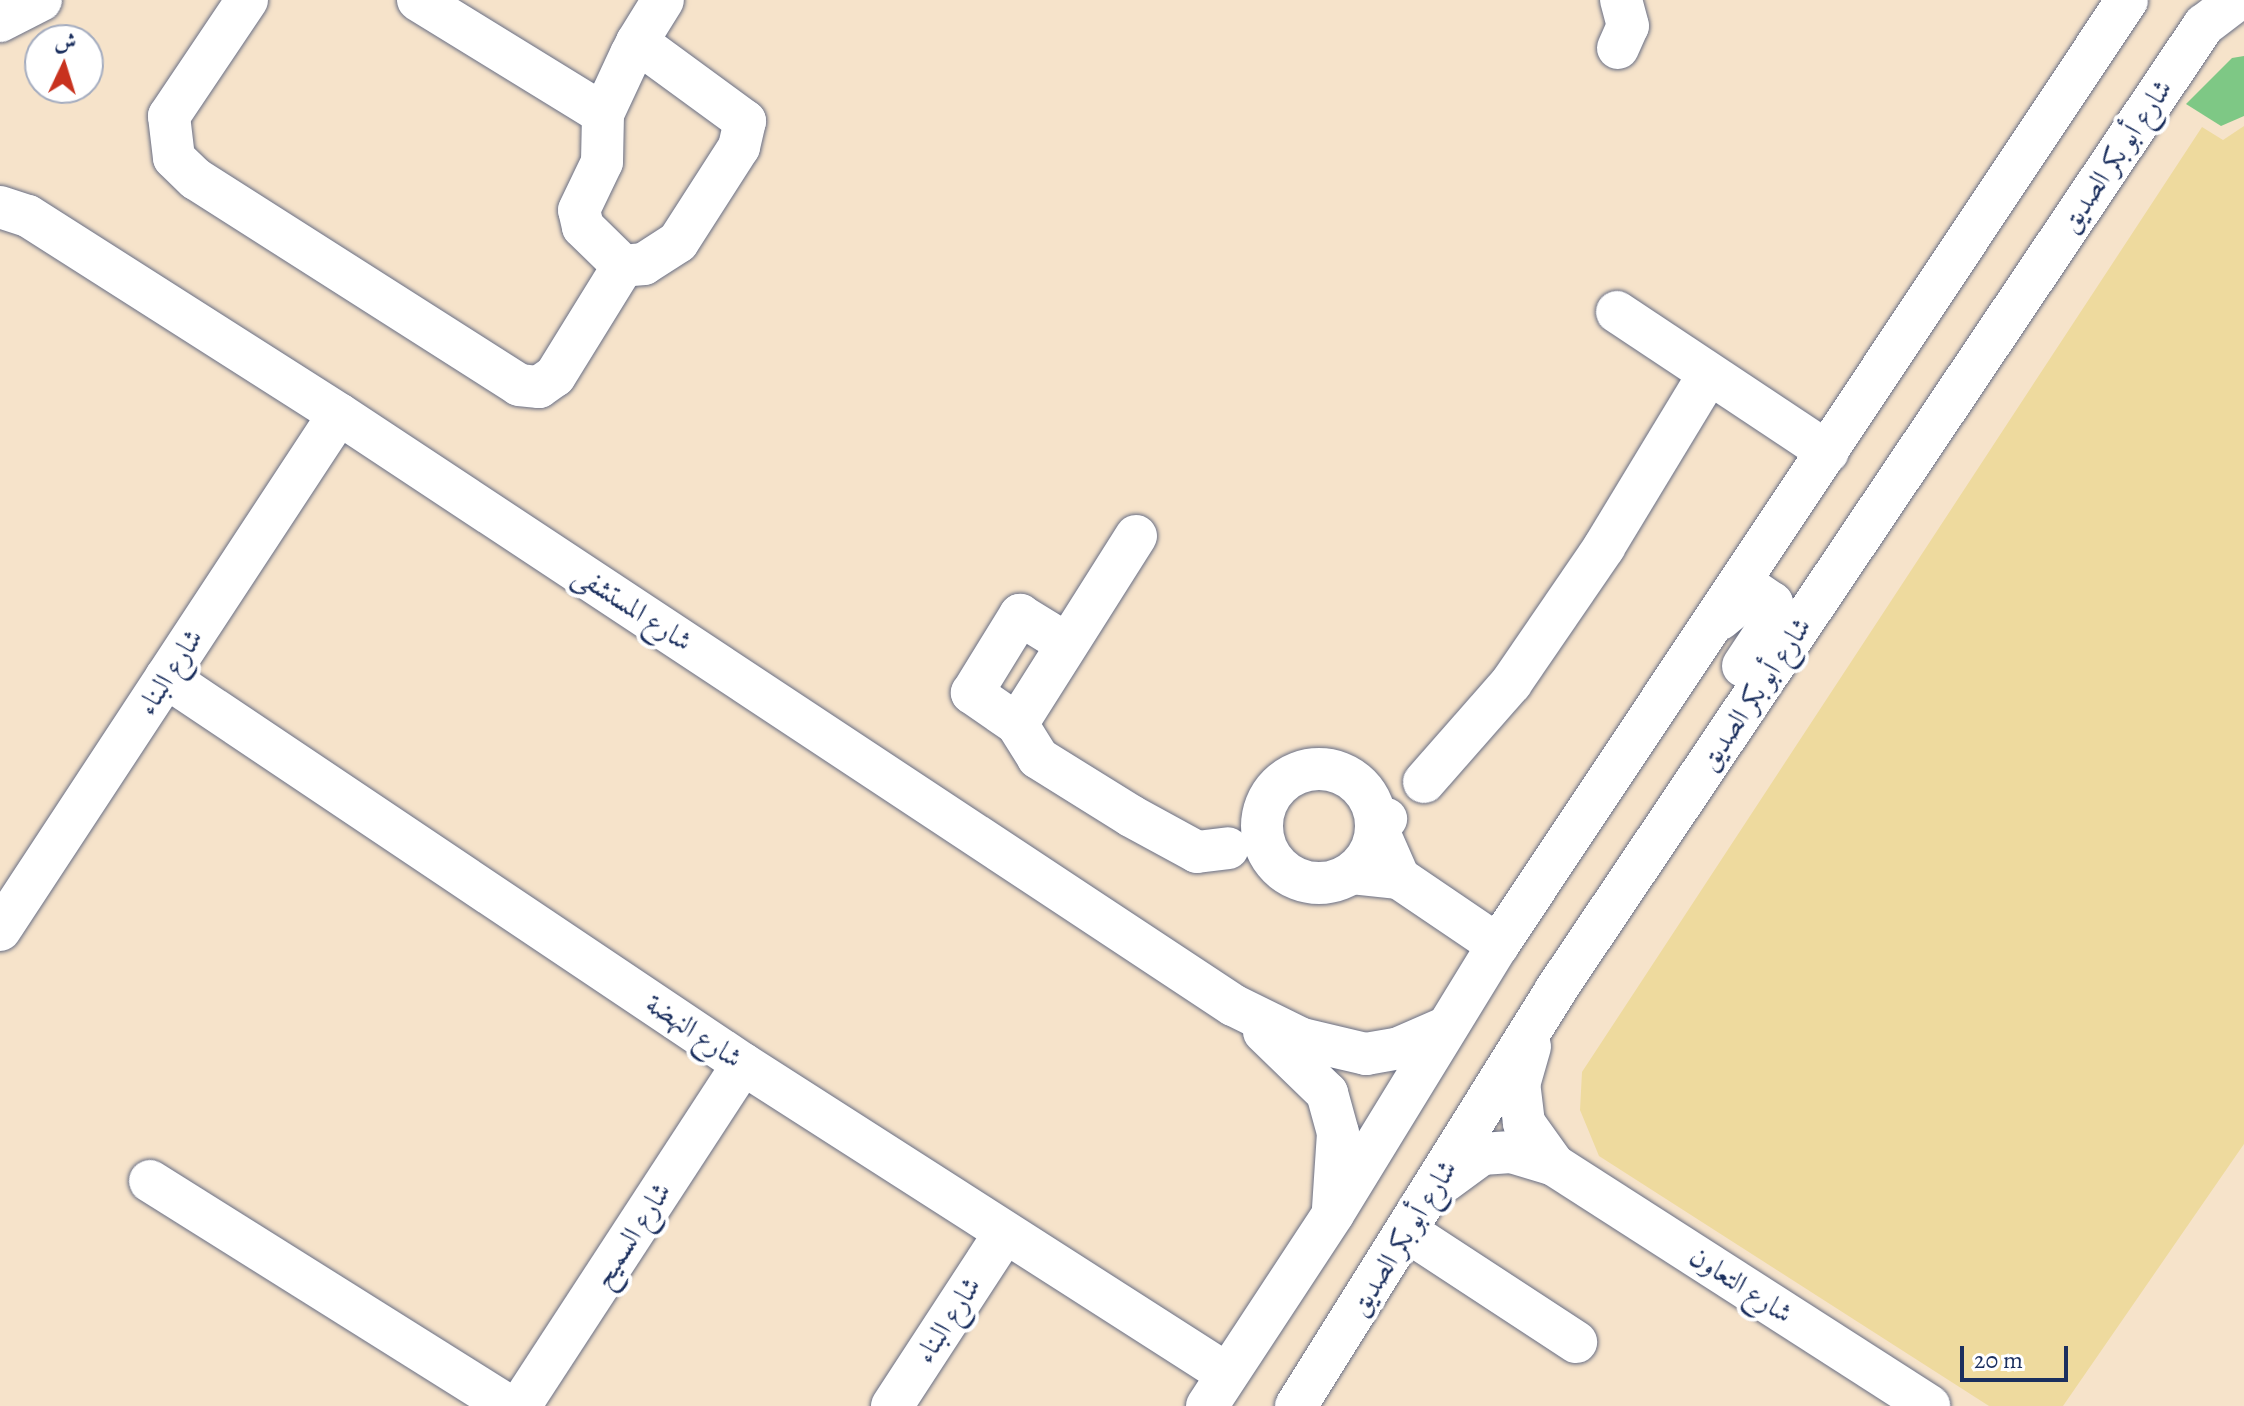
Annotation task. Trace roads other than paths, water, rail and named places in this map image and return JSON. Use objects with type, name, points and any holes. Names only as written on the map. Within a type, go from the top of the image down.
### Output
[{"type":"street","points":[[0,21],[41,0]]},
{"type":"street","points":[[247,0],[169,116],[174,158],[196,179],[519,385],[539,387],[555,376],[623,266]]},
{"type":"street","points":[[418,0],[603,114]]},
{"type":"street","points":[[637,42],[745,121],[739,147],[678,242],[644,264],[623,266],[583,227],[579,210],[602,162],[603,114],[637,42],[663,0]]},
{"type":"street","points":[[1618,48],[1628,26],[1621,0]]},
{"type":"street","points":[[1217,1390],[1333,1214],[1498,945],[2127,0]]},
{"type":"street","name":"شارع أبو بكر الصديق","points":[[1296,1406],[1416,1220],[1581,952],[2204,25],[2237,0]]},
{"type":"street","name":"شارع المستشفى","points":[[0,182],[14,212],[339,414],[1233,1005],[1302,1039],[1366,1054],[1399,1048],[1445,1028]]},
{"type":"street","points":[[1617,312],[1828,452]]},
{"type":"street","points":[[1352,873],[1369,853],[1377,828],[1424,782],[1511,683],[1604,547],[1708,375]]},
{"type":"street","name":"شارع البناء","points":[[0,930],[339,414]]},
{"type":"street","points":[[1017,724],[1136,536]]},
{"type":"street","points":[[1581,952],[1658,794],[1770,625],[1772,603],[1754,591],[1713,625]]},
{"type":"street","points":[[1067,644],[1020,615],[972,693],[1017,724],[1038,758],[1131,816],[1197,852],[1228,848],[1317,883],[1352,873],[1399,878],[1498,945]]},
{"type":"street","name":"شارع النهضة","points":[[166,677],[743,1064],[1004,1234],[1217,1390]]},
{"type":"street","points":[[1228,848],[1277,786],[1313,769],[1352,779],[1424,782]]},
{"type":"street","points":[[1352,779],[1365,792],[1399,878]]},
{"type":"street","points":[[1266,803],[1263,839],[1283,870]]},
{"type":"street","name":"شارع التعاون","points":[[1554,1165],[1524,1123],[1519,1085],[1527,1052],[1581,952]]},
{"type":"street","name":"شارع المستشفى","points":[[1233,1005],[1327,1093],[1338,1133],[1333,1214]]},
{"type":"street","name":"شارع السميح","points":[[520,1406],[743,1064]]},
{"type":"street","name":"شارع التعاون","points":[[1416,1220],[1453,1171],[1482,1154],[1511,1152],[1554,1165],[1929,1406]]},
{"type":"street","points":[[150,1181],[508,1406]]},
{"type":"street","points":[[1416,1220],[1576,1342]]},
{"type":"street","name":"شارع البناء","points":[[892,1406],[1004,1234]]}]
